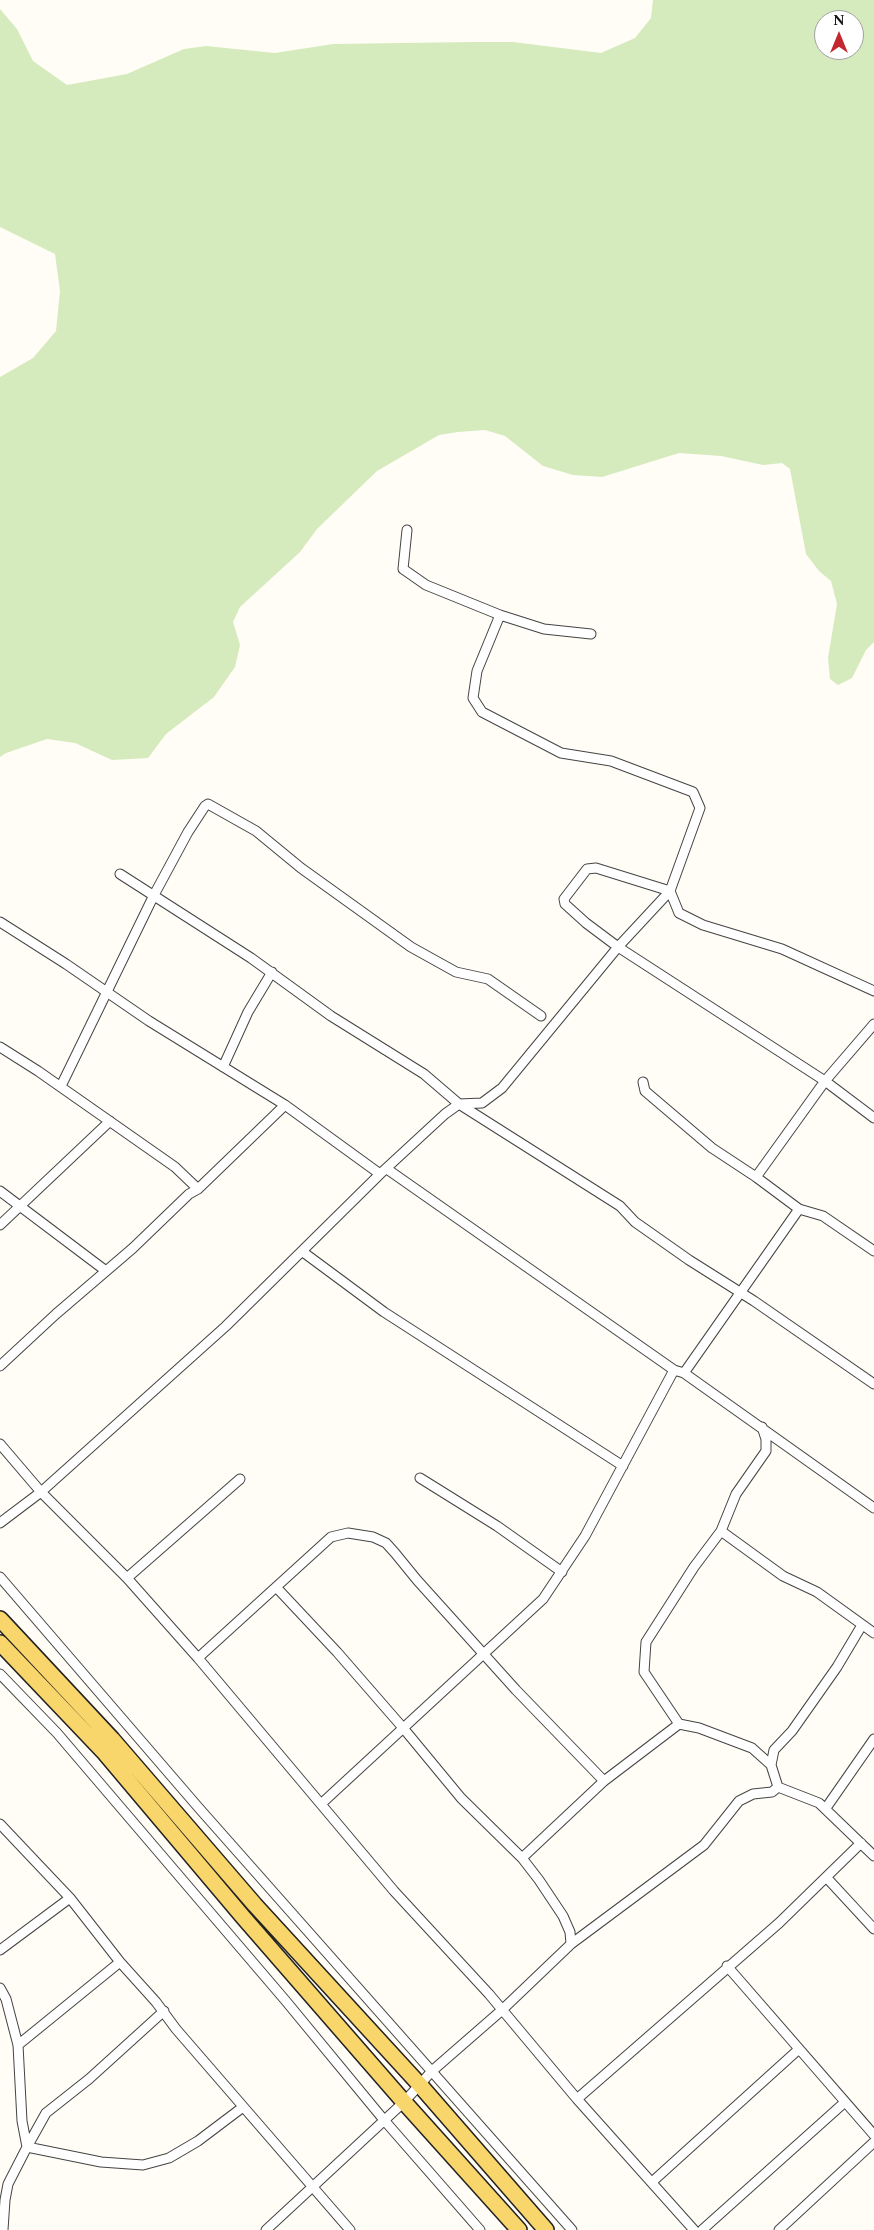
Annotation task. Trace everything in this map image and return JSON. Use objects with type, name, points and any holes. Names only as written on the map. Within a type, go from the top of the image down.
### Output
[{"type":"main road","points":[[0,1618],[112,1739],[255,1905],[419,2084],[546,2230]]},
{"type":"main road","points":[[0,1643],[103,1751],[243,1918],[519,2230]]},
{"type":"street","points":[[407,530],[403,559],[404,572],[426,585],[500,616],[544,629],[591,634]]},
{"type":"street","points":[[0,1523],[41,1492],[175,1374],[303,1252],[383,1171],[445,1114],[459,1104],[482,1103],[502,1088],[618,947],[670,891],[700,808],[693,792],[611,761],[561,753],[482,712],[473,698],[476,671],[500,616]]},
{"type":"street","points":[[61,1086],[154,895],[192,825],[204,806],[211,804],[256,831],[301,868],[411,947],[456,972],[488,979],[541,1016]]},
{"type":"street","points":[[874,991],[782,949],[703,925],[679,912],[670,891],[596,868],[590,868],[585,872],[565,897],[564,902],[618,947],[825,1081],[874,1118]]},
{"type":"street","points":[[120,874],[272,972],[331,1016],[424,1074],[459,1104],[620,1206],[635,1222],[689,1260],[741,1292],[874,1384]]},
{"type":"street","points":[[0,922],[108,991],[149,1021],[285,1105],[674,1370],[684,1373],[874,1508]]},
{"type":"street","points":[[222,1067],[248,1012],[272,972]]},
{"type":"street","points":[[756,1177],[825,1081],[874,1024]]},
{"type":"street","points":[[0,1047],[61,1086],[175,1167],[198,1188]]},
{"type":"street","points":[[643,1082],[645,1091],[712,1148],[756,1177],[799,1209],[823,1216],[874,1251]]},
{"type":"street","points":[[0,1366],[189,1194],[198,1188],[285,1105]]},
{"type":"street","points":[[0,1225],[110,1121]]},
{"type":"street","points":[[0,1190],[106,1270]]},
{"type":"street","points":[[684,1373],[799,1209]]},
{"type":"street","points":[[303,1252],[384,1312],[623,1466]]},
{"type":"street","points":[[321,1804],[534,1609],[580,1544],[674,1370]]},
{"type":"street","points":[[762,1427],[766,1439],[766,1452],[736,1494],[721,1531],[694,1567],[646,1642],[644,1672],[679,1724],[699,1728],[752,1748],[771,1765]]},
{"type":"street","points":[[0,1444],[41,1492],[127,1578],[198,1658],[394,1891],[502,2010],[577,2099],[694,2230]]},
{"type":"street","points":[[127,1578],[240,1478]]},
{"type":"street","points":[[420,1478],[497,1526],[562,1572]]},
{"type":"street","points":[[721,1531],[783,1576],[818,1592],[874,1633]]},
{"type":"street","points":[[198,1658],[331,1537],[348,1533],[373,1537],[381,1540],[395,1553],[445,1612],[551,1727],[604,1781]]},
{"type":"street","points":[[0,1577],[198,1807],[572,2230]]},
{"type":"street","points":[[276,1587],[338,1652],[460,1798],[522,1858],[540,1880],[563,1916],[570,1932],[571,1944]]},
{"type":"street","points":[[778,1787],[771,1765],[774,1750],[792,1731],[837,1667],[862,1625]]},
{"type":"street","points":[[0,1674],[58,1732],[384,2120],[480,2230]]},
{"type":"street","points":[[522,1858],[604,1781],[679,1724]]},
{"type":"street","points":[[826,1808],[874,1739]]},
{"type":"street","points":[[778,1787],[819,1803],[826,1808],[874,1856]]},
{"type":"street","points":[[266,2230],[404,2102],[432,2071],[502,2010],[571,1944],[704,1845],[739,1801],[753,1794],[772,1792],[778,1787]]},
{"type":"street","points":[[0,1824],[70,1898],[120,1962],[164,2011],[176,2029],[350,2230]]},
{"type":"street","points":[[577,2099],[727,1966],[779,1923],[861,1843]]},
{"type":"street","points":[[826,1877],[874,1929]]},
{"type":"street","points":[[0,1950],[70,1898]]},
{"type":"street","points":[[18,2045],[120,1962]]},
{"type":"street","points":[[727,1966],[874,2135]]},
{"type":"street","points":[[0,1988],[6,1999],[18,2045],[22,2121],[27,2147]]},
{"type":"street","points":[[3,2230],[2,2200],[8,2184],[46,2113],[89,2079],[164,2011]]},
{"type":"street","points":[[652,2182],[799,2049]]},
{"type":"street","points":[[702,2230],[846,2102]]},
{"type":"street","points":[[27,2147],[101,2162],[143,2165],[169,2158],[198,2141],[243,2107]]},
{"type":"street","points":[[779,2230],[874,2142]]},
{"type":"green space","points":[[653,0],[874,0],[874,642],[866,650],[852,678],[838,685],[830,679],[828,658],[837,604],[831,581],[819,571],[806,554],[790,469],[782,463],[763,465],[721,456],[679,453],[602,477],[573,475],[543,466],[505,436],[485,430],[458,432],[439,435],[377,471],[317,529],[300,552],[240,607],[233,622],[240,645],[235,667],[214,697],[166,734],[148,758],[112,760],[75,743],[47,739],[6,753],[0,757],[0,377],[33,358],[56,331],[60,291],[55,254],[0,227],[0,9],[17,29],[33,61],[67,85],[127,74],[184,49],[206,46],[275,53],[333,44],[513,42],[601,53],[635,38],[651,18]]}]
